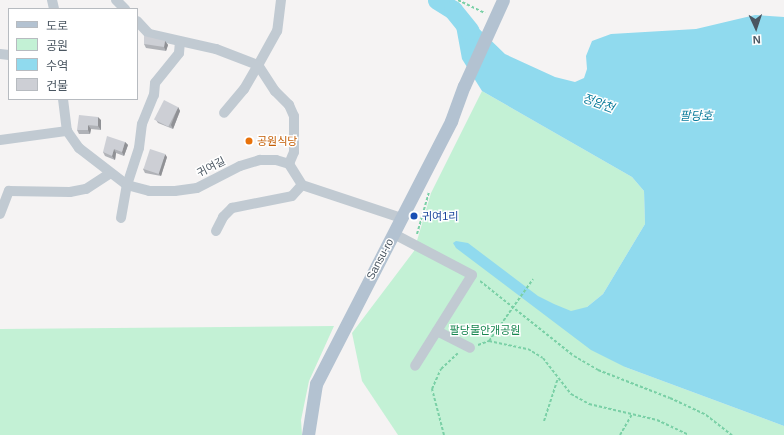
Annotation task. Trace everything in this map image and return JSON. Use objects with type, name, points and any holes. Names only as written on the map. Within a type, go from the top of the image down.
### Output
[{"type":"main road","points":[[493,23],[503,0]]},
{"type":"main road","name":"Sansu-ro","points":[[308,435],[316,384],[451,121],[464,86],[493,23]]},
{"type":"street","points":[[116,0],[124,8]]},
{"type":"street","points":[[224,113],[244,89],[277,31],[281,0]]},
{"type":"street","points":[[138,22],[149,34],[216,49],[258,66],[275,91],[289,105],[294,116],[294,152],[289,164],[302,185],[401,218]]},
{"type":"street","points":[[121,218],[127,185],[140,148],[142,124],[154,95],[155,83],[179,53],[180,42]]},
{"type":"street","name":"귀여길","points":[[63,100],[67,131],[79,148],[109,174],[127,185],[149,190],[175,191],[197,188],[240,166],[260,160],[276,160],[289,164]]},
{"type":"street","points":[[0,140],[67,131]]},
{"type":"street","points":[[0,214],[9,191],[70,192],[86,189],[109,174]]},
{"type":"street","points":[[216,231],[222,217],[232,208],[292,196],[302,185]]},
{"type":"street","points":[[394,234],[472,275],[415,366]]},
{"type":"street","points":[[437,331],[470,348]]},
{"type":"path","points":[[458,0],[493,23]]},
{"type":"path","points":[[472,275],[574,356],[598,370],[670,398],[706,415],[732,435]]},
{"type":"path","points":[[489,341],[512,306],[533,279]]},
{"type":"path","points":[[444,435],[432,389],[441,369],[454,355],[489,341],[528,349],[543,358],[571,394],[589,404],[657,420],[688,435]]},
{"type":"path","points":[[544,421],[558,378]]},
{"type":"path","points":[[620,435],[632,414]]},
{"type":"green space","name":"팔당물안개공원","points":[[482,91],[632,177],[644,191],[645,224],[603,294],[587,307],[625,367],[784,426],[784,435],[398,435],[362,381],[352,333],[414,251],[431,193]]},
{"type":"green space","points":[[334,326],[309,381],[301,420],[302,435],[0,435],[0,329]]},
{"type":"water","name":"팔당호","points":[[453,10],[474,24],[505,54],[555,77],[575,82],[584,78],[587,69],[586,56],[592,41],[611,34],[696,29],[755,15],[784,17],[784,426],[625,367],[591,350],[456,248],[453,243],[456,241],[468,243],[538,296],[571,311],[587,307],[603,294],[645,224],[644,191],[632,177],[482,91],[462,59]]},
{"type":"building","points":[[144,36],[165,41],[164,47],[144,44]]},
{"type":"building","points":[[164,100],[178,107],[168,127],[154,120]]},
{"type":"building","points":[[79,115],[98,117],[98,126],[88,125],[88,130],[77,130]]},
{"type":"building","points":[[107,136],[125,142],[122,152],[114,149],[112,156],[103,152]]},
{"type":"building","points":[[150,149],[165,154],[159,174],[144,169]]},
{"type":"waterway","name":"정암천","points":[[437,0],[453,10],[469,30]]},
{"type":"place","name":"공원식당","points":[[249,141]]},
{"type":"place","name":"귀여1리","points":[[414,216]]}]
